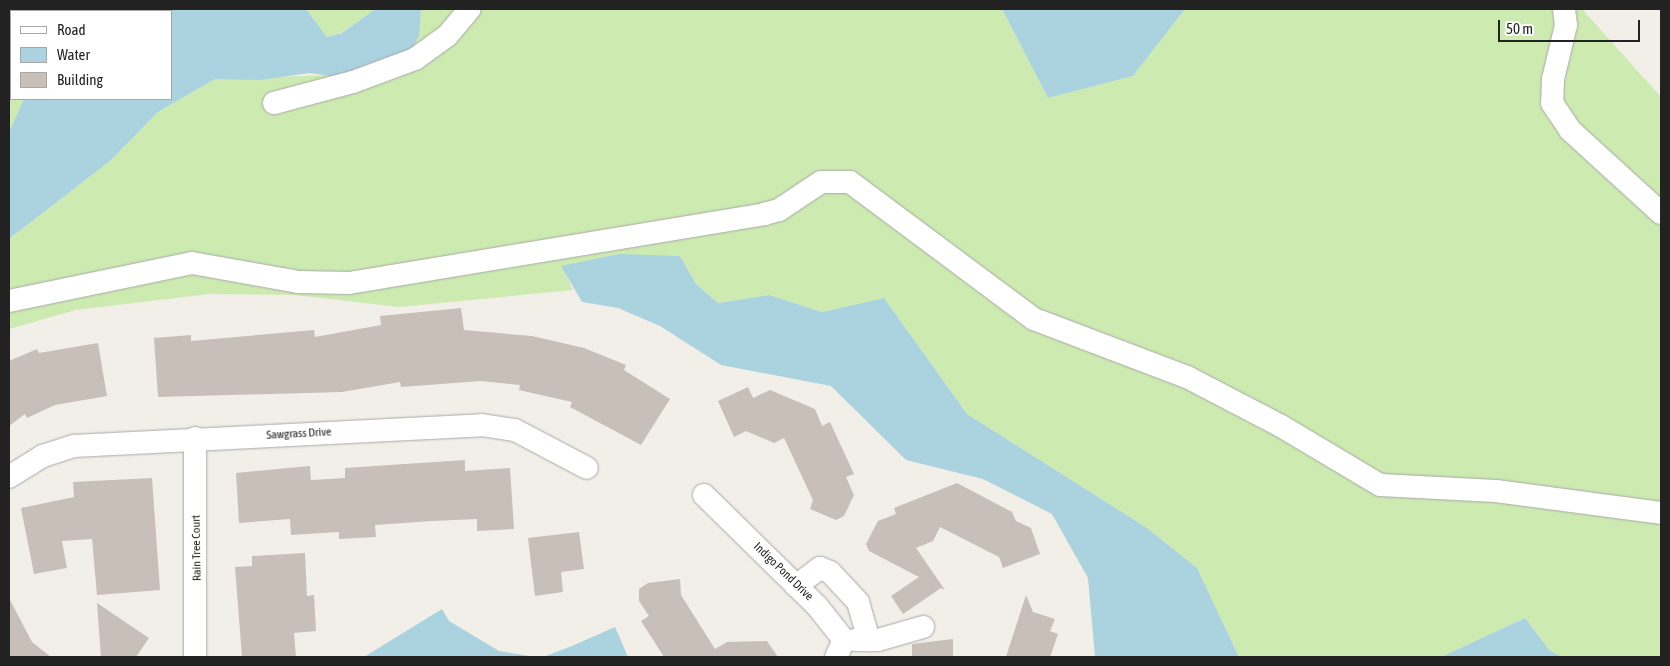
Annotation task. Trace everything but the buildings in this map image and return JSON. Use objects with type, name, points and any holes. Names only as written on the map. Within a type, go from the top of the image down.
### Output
[{"type":"street","points":[[274,103],[353,82],[415,59],[447,36],[470,9]]},
{"type":"street","points":[[1564,9],[1566,25],[1553,79],[1552,103],[1570,130],[1661,213]]},
{"type":"street","points":[[9,301],[192,263],[299,282],[349,283],[764,214],[779,210],[821,182],[850,182],[1034,319],[1187,377],[1281,426],[1380,485],[1496,491],[1661,513]]},
{"type":"street","name":"Sawgrass Drive","points":[[9,477],[43,456],[74,446],[195,438],[482,425],[516,430],[587,468]]},
{"type":"street","name":"Rain Tree Court","points":[[195,438],[195,657]]},
{"type":"street","name":"Indigo Pond Drive","points":[[704,495],[796,586],[840,649]]},
{"type":"street","points":[[796,586],[820,568],[830,572],[858,602],[869,640]]},
{"type":"street","points":[[840,649],[923,627]]},
{"type":"green space","points":[[9,9],[19,10],[10,10],[10,100],[24,100],[9,132]]},
{"type":"green space","points":[[306,9],[375,9],[341,33],[327,37]]},
{"type":"green space","points":[[420,9],[1002,9],[1048,98],[1133,76],[1185,9],[1582,9],[1661,97],[1661,657],[1563,657],[1550,651],[1525,618],[1441,657],[1239,657],[1197,568],[1147,528],[967,414],[884,298],[822,312],[769,295],[718,303],[696,284],[680,256],[562,266],[573,290],[399,307],[295,295],[209,294],[76,310],[9,329],[9,239],[110,161],[158,112],[215,79],[333,75]]},
{"type":"water","points":[[25,9],[306,9],[327,37],[342,33],[375,9],[421,9],[419,36],[406,60],[375,83],[310,73],[260,80],[215,79],[158,112],[110,161],[9,239],[9,132],[24,100],[172,100],[172,10]]},
{"type":"water","points":[[1002,9],[1185,9],[1133,76],[1048,98]]},
{"type":"water","points":[[619,254],[680,256],[696,284],[718,303],[769,295],[822,312],[884,298],[967,414],[1147,528],[1197,568],[1239,657],[1095,657],[1088,578],[1052,514],[983,479],[906,460],[831,386],[721,365],[660,326],[618,308],[582,302],[561,266]]},
{"type":"water","points":[[442,609],[449,621],[499,651],[536,657],[364,657]]},
{"type":"water","points":[[1525,618],[1550,651],[1563,657],[1441,657]]},
{"type":"water","points":[[615,627],[628,657],[543,657],[572,646]]}]
